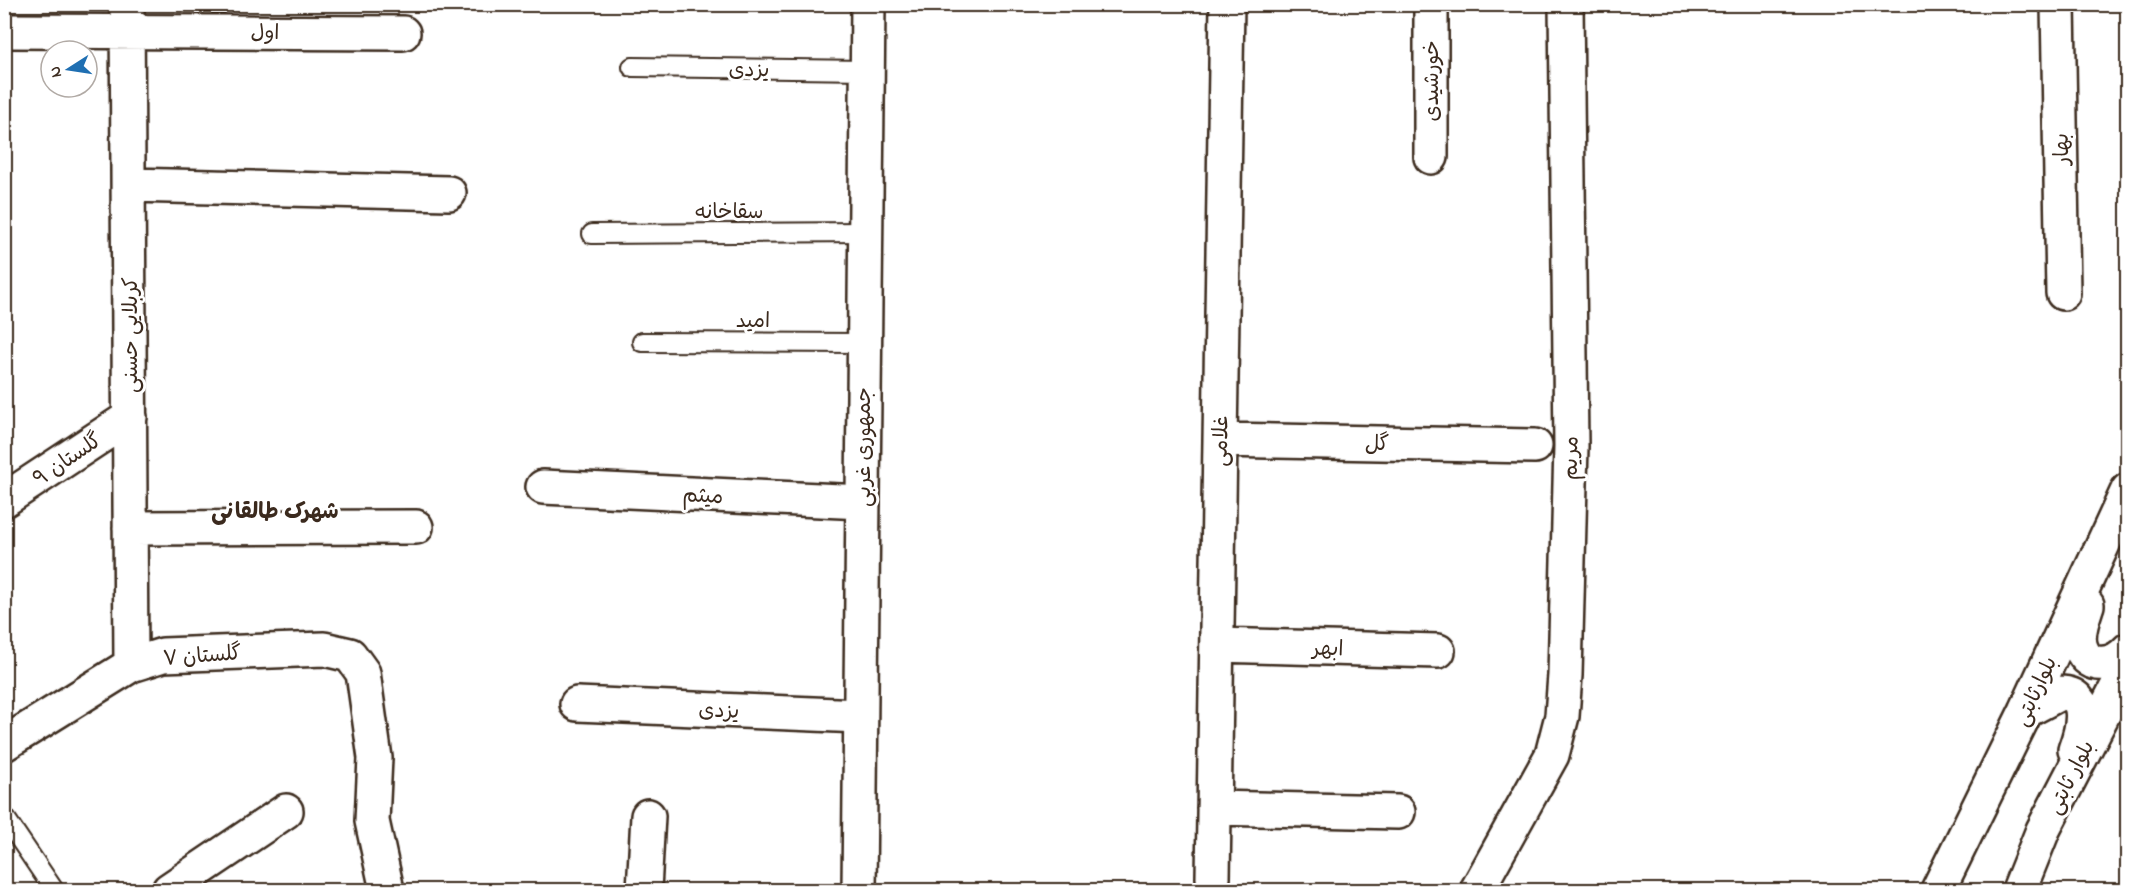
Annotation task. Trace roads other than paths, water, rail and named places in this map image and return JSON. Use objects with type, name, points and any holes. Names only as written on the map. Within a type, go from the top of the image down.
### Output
[{"type":"street","name":"جمهوری غربی","points":[[858,891],[868,4]]},
{"type":"street","name":"غلامی","points":[[1213,878],[1227,4]]},
{"type":"street","name":"خورشیدی","points":[[1431,4],[1431,157]]},
{"type":"street","name":"مریم","points":[[1477,891],[1552,755],[1562,717],[1571,446],[1566,4]]},
{"type":"street","name":"بهار","points":[[2058,4],[2063,293]]},
{"type":"street","name":"اول","points":[[4,31],[127,18],[403,33]]},
{"type":"street","name":"کربلایی حسنی","points":[[127,18],[131,665]]},
{"type":"street","points":[[129,184],[449,193]]},
{"type":"street","name":"گلستان ۹","points":[[4,500],[130,417]]},
{"type":"street","name":"گل","points":[[1220,440],[1534,446]]},
{"type":"street","name":"میثم","points":[[543,487],[863,502]]},
{"type":"street","name":"بلوارثابتی","points":[[1938,891],[2026,711],[2127,490]]},
{"type":"street","points":[[130,528],[416,527]]},
{"type":"street","points":[[2110,529],[2080,628],[2081,647],[2090,660],[2100,663],[2111,663],[2121,658],[2127,650]]},
{"type":"street","name":"ابهر","points":[[1217,645],[1438,651]]},
{"type":"street","name":"گلستان ۷","points":[[4,744],[131,665],[163,655],[324,649],[350,655],[363,673],[375,758],[372,821],[387,891]]},
{"type":"street","name":"بلوار ثابتی","points":[[2019,891],[2043,830],[2127,666]]},
{"type":"street","points":[[2026,711],[2047,698],[2066,693],[2080,704],[2084,725],[2043,830]]},
{"type":"street","name":"یزدی","points":[[577,704],[860,716]]},
{"type":"street","points":[[1214,808],[1398,812]]},
{"type":"street","points":[[169,891],[286,811]]},
{"type":"street","points":[[644,891],[648,816]]},
{"type":"lane","name":"یزدی","points":[[632,67],[867,70]]},
{"type":"lane","name":"سقاخانه","points":[[592,234],[866,232]]},
{"type":"lane","name":"امید","points":[[642,342],[864,343]]},
{"type":"lane","points":[[4,816],[54,891]]},
{"type":"district","name":"شهرک طالقانی","points":[[275,510]]}]
